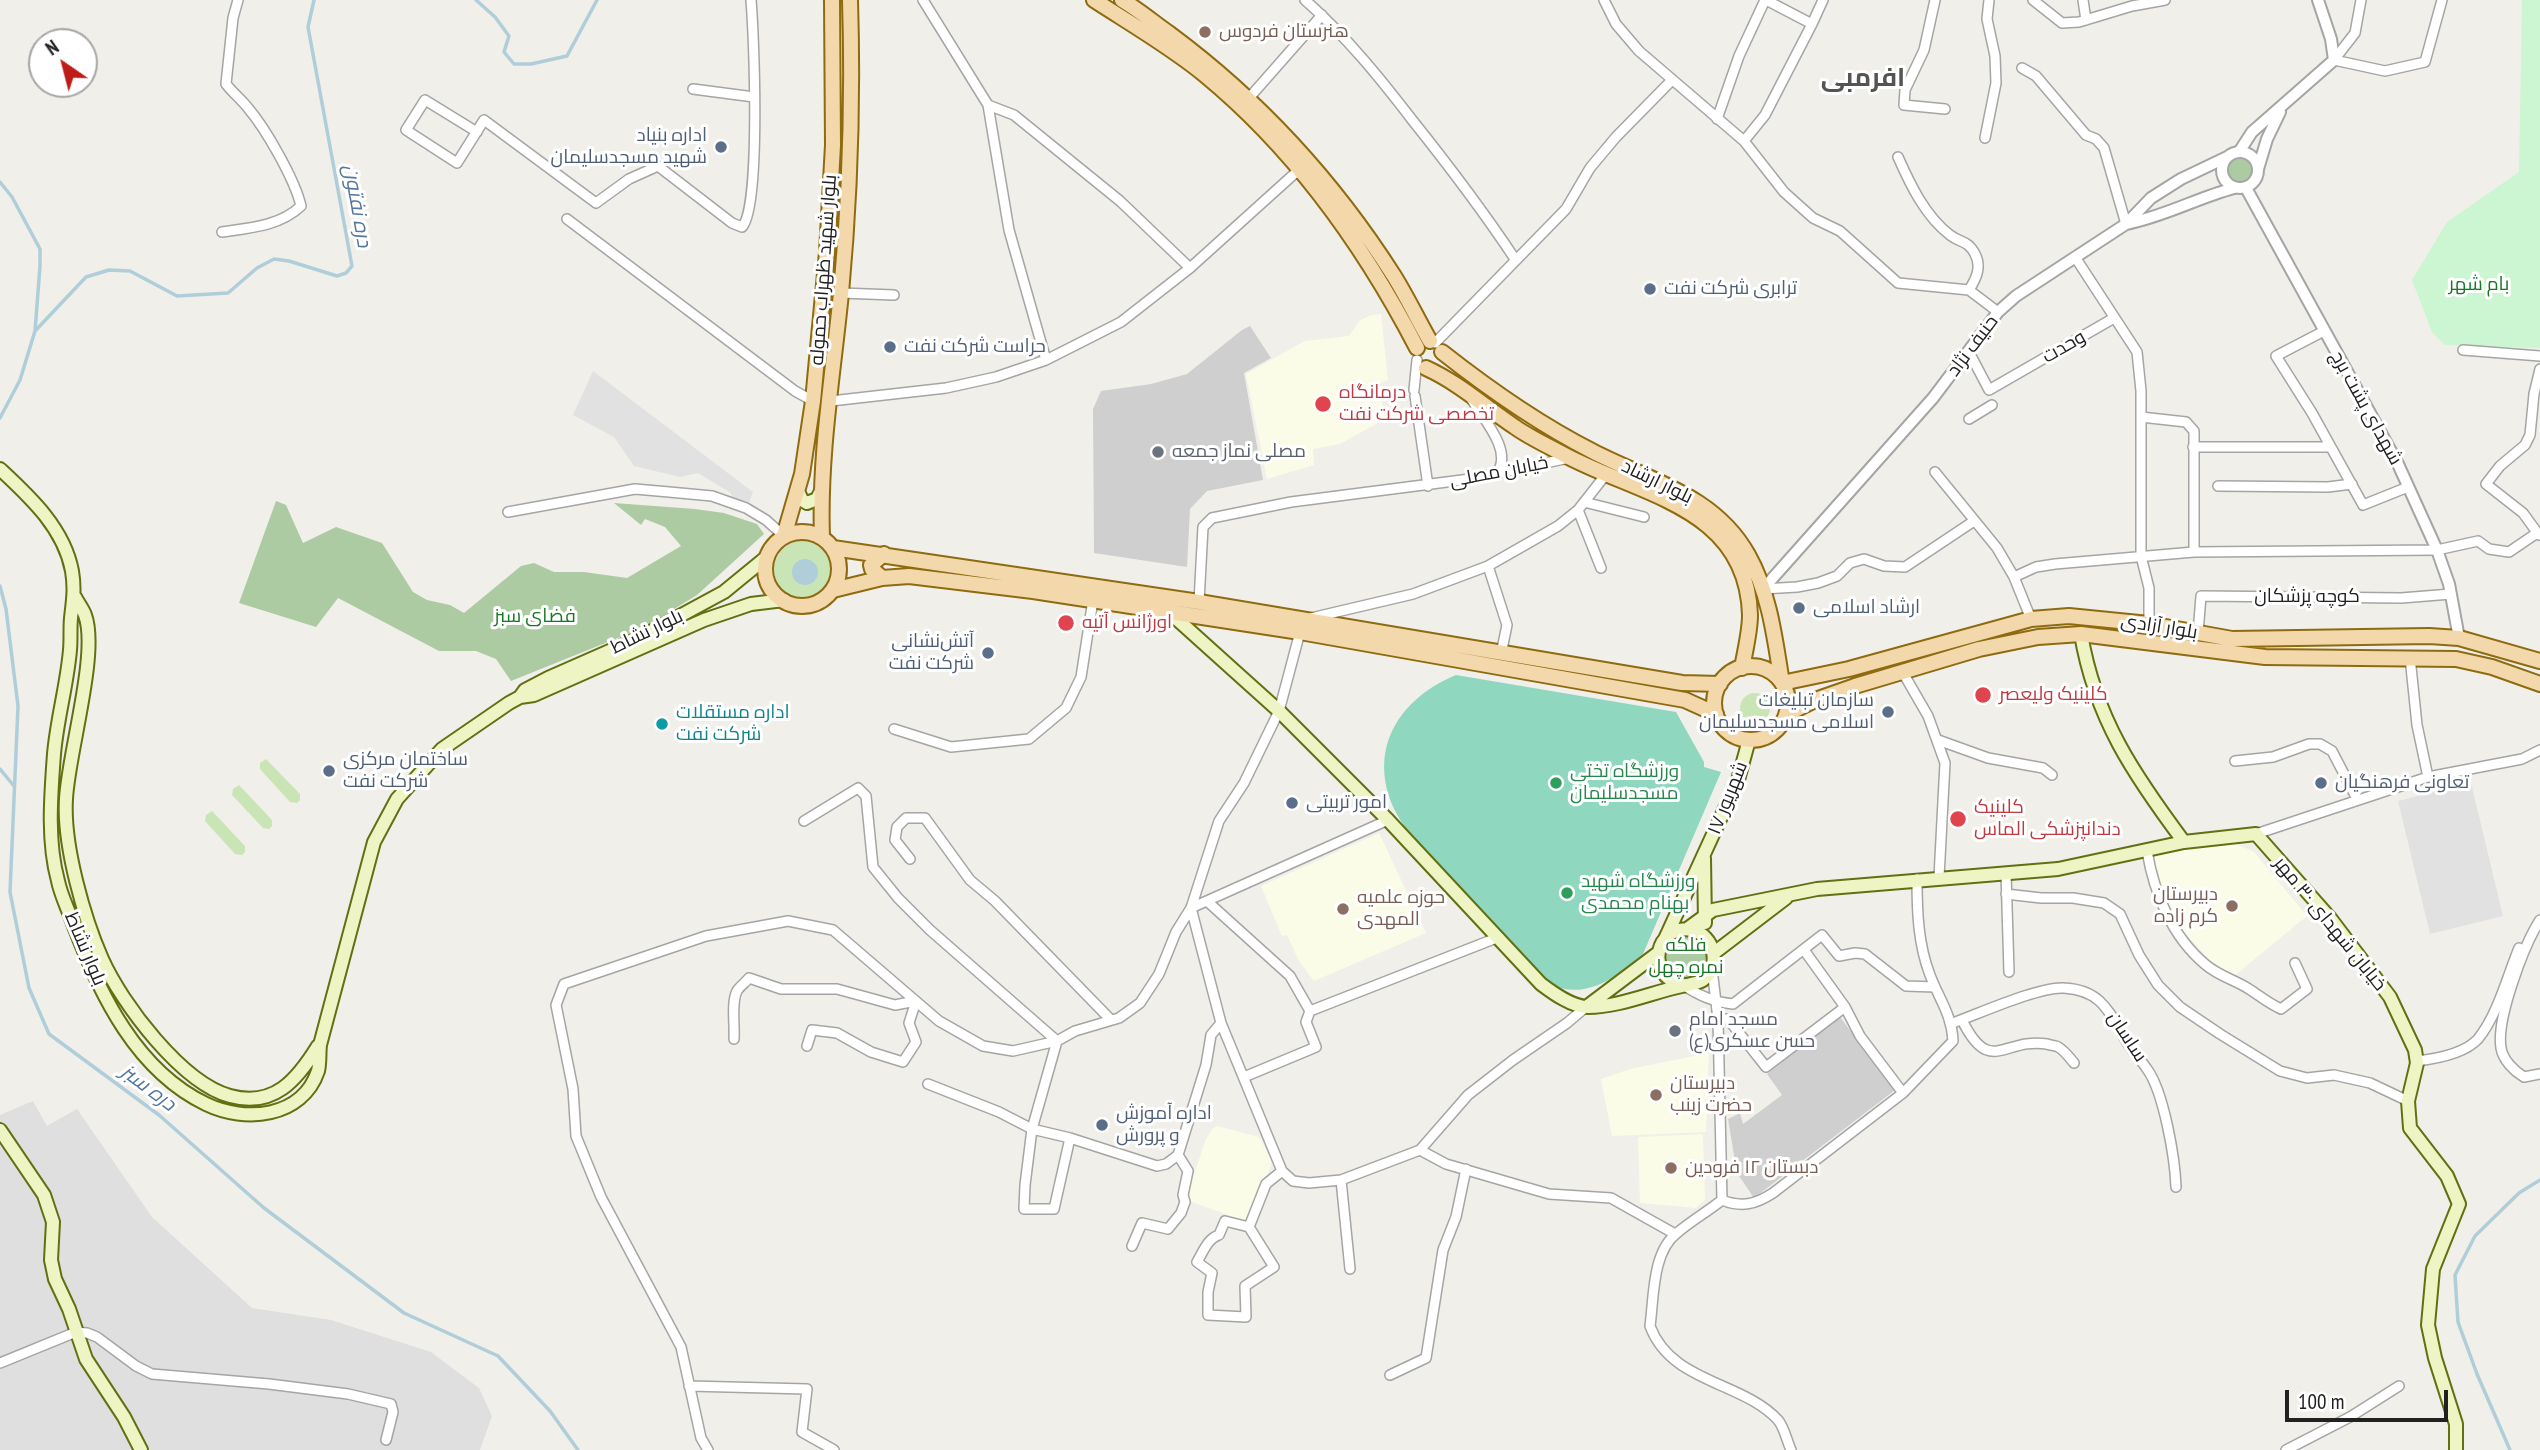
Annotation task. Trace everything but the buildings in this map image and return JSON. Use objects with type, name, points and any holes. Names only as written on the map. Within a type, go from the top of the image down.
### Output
[{"type":"main road","name":"بلوار شهید ظهراب حموله","points":[[784,536],[802,474],[813,401],[827,252],[833,145],[832,0]]},
{"type":"main road","name":"بلوار شهید ظهراب حموله","points":[[828,542],[822,489],[841,293],[850,119],[850,0]]},
{"type":"main road","points":[[1094,0],[1203,74],[1305,164]]},
{"type":"main road","points":[[1128,2],[1212,65],[1249,99],[1305,164],[1428,352]]},
{"type":"main road","name":"بلوار ارشاد","points":[[1428,352],[1466,390],[1516,428],[1570,458],[1589,458],[1692,497],[1714,514],[1748,555],[1763,589],[1782,683]]},
{"type":"main road","name":"بلوار ارشاد","points":[[1428,352],[1505,399],[1607,473],[1690,511],[1711,527],[1735,557],[1749,602],[1750,619],[1742,667]]},
{"type":"main road","name":"بلوار نشاط","points":[[0,469],[34,500],[47,516],[72,568],[75,597],[71,618],[71,648],[54,751],[50,813],[57,880],[85,954],[119,1023],[152,1066],[190,1096],[229,1114],[259,1115],[286,1108],[309,1088],[318,1069],[320,1045],[374,842],[397,799],[442,749],[477,723],[520,697],[534,695],[704,620],[751,604],[784,600]]},
{"type":"main road","points":[[797,489],[802,500],[807,503],[817,499],[822,489]]},
{"type":"main road","points":[[828,542],[839,565],[837,582],[827,596],[812,604],[795,605],[784,600],[770,587],[765,572],[772,548],[784,536],[803,532],[828,542],[884,554],[1199,601],[1303,626],[1685,700],[1716,714]]},
{"type":"main road","points":[[882,578],[872,569],[872,565],[884,554]]},
{"type":"main road","name":"بلوار نشاط","points":[[520,697],[525,690],[548,678],[639,638],[724,593],[768,556]]},
{"type":"main road","points":[[832,590],[882,578],[909,576],[1168,612],[1303,626],[1538,658],[1682,683],[1720,684]]},
{"type":"main road","name":"بلوار نشاط","points":[[75,597],[86,617],[88,648],[65,801],[73,860],[84,908],[103,960],[133,1012],[174,1059],[207,1086],[226,1095],[247,1100],[269,1096],[287,1086],[302,1072],[320,1045]]},
{"type":"main road","points":[[1168,612],[1279,711],[1388,820],[1541,984],[1556,996],[1586,1007],[1653,995],[1700,982],[1712,969],[1711,947],[1704,917],[1704,854]]},
{"type":"main road","name":"بلوار آزادی","points":[[1782,683],[1849,669],[2031,619],[2069,616],[2149,624],[2232,639],[2429,636],[2459,638],[2540,661]]},
{"type":"main road","points":[[2081,634],[2098,700],[2114,739],[2183,842]]},
{"type":"main road","name":"بلوار آزادی","points":[[1787,714],[1815,700],[1979,649],[2038,637],[2081,634],[2265,657],[2456,659],[2492,667],[2540,684]]},
{"type":"main road","points":[[2456,659],[2459,638]]},
{"type":"main road","points":[[1742,667],[1765,669],[1782,683],[1788,703],[1787,714],[1772,734],[1749,740],[1728,732],[1720,724],[1714,699],[1720,684],[1734,671],[1742,667]]},
{"type":"main road","name":"۱۷ شهریور","points":[[1665,939],[1738,780],[1749,740]]},
{"type":"main road","points":[[1586,1007],[1658,953],[1665,939],[1671,934],[1687,929],[1720,908],[1817,889],[1917,878],[2058,869],[2183,842],[2256,834]]},
{"type":"main road","name":"خیابان شهدای ۳۰ مهر","points":[[2256,834],[2330,918],[2390,997],[2415,1050],[2416,1061]]},
{"type":"main road","points":[[1703,880],[1720,908]]},
{"type":"main road","points":[[1711,947],[1789,895]]},
{"type":"main road","points":[[1687,929],[1703,935],[1711,947]]},
{"type":"main road","points":[[1658,953],[1661,971],[1675,983],[1684,985]]},
{"type":"main road","points":[[2416,1061],[2408,1101],[2410,1128],[2447,1177],[2459,1204],[2433,1269],[2428,1325],[2435,1358],[2456,1424],[2456,1450]]},
{"type":"main road","points":[[0,1130],[35,1179],[50,1208],[53,1222],[52,1270],[86,1359],[124,1417],[141,1450]]},
{"type":"street","points":[[222,232],[270,224],[292,215],[301,206],[298,194],[273,146],[248,108],[235,97],[226,84],[233,18],[238,0]]},
{"type":"street","points":[[477,132],[425,100],[406,130],[457,163],[477,132],[484,120],[596,204],[629,179],[658,166],[732,223],[742,227],[747,222],[750,208],[754,145],[751,0]]},
{"type":"street","points":[[923,0],[988,105],[1009,230],[1046,360]]},
{"type":"street","points":[[1305,0],[1362,57],[1477,201],[1516,259]]},
{"type":"street","points":[[1604,0],[1616,24],[1639,51],[1744,141],[1783,192],[1814,218],[1840,231],[1898,283],[1969,290],[1998,312]]},
{"type":"street","points":[[1717,120],[1739,56],[1765,0],[1812,24]]},
{"type":"street","points":[[1744,141],[1765,115],[1823,0]]},
{"type":"street","points":[[1935,0],[1924,50],[1905,90],[1904,105],[1945,109]]},
{"type":"street","points":[[1985,138],[1996,83],[1995,56],[1987,19],[1989,0]]},
{"type":"street","points":[[2033,0],[2062,23],[2086,20],[2132,6],[2165,0]]},
{"type":"street","points":[[2083,0],[2086,20]]},
{"type":"street","points":[[2318,0],[2331,40],[2334,60]]},
{"type":"street","points":[[2240,188],[2224,180],[2223,162],[2227,157],[2239,152],[2252,132],[2334,60],[2355,33],[2361,0]]},
{"type":"street","points":[[2334,60],[2385,71],[2425,62],[2442,0]]},
{"type":"street","points":[[1249,99],[1322,15]]},
{"type":"street","points":[[2021,68],[2036,76],[2086,135],[2096,139],[2104,148],[2126,224],[2147,220],[2200,198],[2240,188],[2255,181],[2267,139],[2283,107]]},
{"type":"street","points":[[1427,486],[1414,393],[1428,352],[1566,209],[1590,168],[1616,137],[1672,80]]},
{"type":"street","points":[[693,89],[754,96]]},
{"type":"street","points":[[988,105],[1014,115],[1120,201],[1190,268]]},
{"type":"street","points":[[2239,152],[2254,159],[2258,170]]},
{"type":"street","points":[[1898,157],[1912,189],[1923,204],[1950,236],[1965,241],[1977,256],[1979,274],[1969,290]]},
{"type":"street","name":"حنیف نژاد","points":[[1763,589],[1933,397],[1998,312],[2017,296],[2126,224],[2151,198],[2181,179],[2227,157]]},
{"type":"street","points":[[831,401],[946,388],[996,377],[1046,360],[1121,322],[1190,268],[1305,164]]},
{"type":"street","name":"شهدای پشت برج","points":[[2240,188],[2324,331],[2408,486],[2437,550],[2451,594],[2459,638]]},
{"type":"street","points":[[567,219],[795,391],[813,401]]},
{"type":"street","points":[[2076,257],[2137,352],[2141,417],[2141,556],[2149,588],[2149,624]]},
{"type":"street","points":[[841,293],[894,295]]},
{"type":"street","name":"وحدت","points":[[1969,352],[1989,390],[2114,318]]},
{"type":"street","points":[[2324,331],[2276,356],[2312,413],[2363,505],[2408,486]]},
{"type":"street","points":[[2463,350],[2540,356]]},
{"type":"street","points":[[2014,577],[2036,567],[2054,564],[2194,552],[2437,550],[2478,541],[2489,550],[2509,552],[2539,535],[2523,513],[2486,484],[2500,466],[2525,445],[2530,435],[2534,394],[2540,369]]},
{"type":"street","points":[[1466,390],[1497,441],[1502,456],[1502,466],[1497,473]]},
{"type":"street","points":[[1969,419],[1992,405]]},
{"type":"street","points":[[2141,417],[2186,422],[2194,431],[2194,552]]},
{"type":"street","points":[[2193,447],[2329,447]]},
{"type":"street","name":"خیابان مصلی","points":[[1199,601],[1203,527],[1212,518],[1291,502],[1427,486],[1570,458]]},
{"type":"street","points":[[1935,472],[1997,548],[2014,577],[2031,619]]},
{"type":"street","points":[[708,1450],[701,1438],[681,1347],[601,1197],[576,1136],[573,1089],[556,1005],[564,984],[706,936],[788,921],[833,929],[939,1021],[983,1045],[1013,1051],[1057,1041],[1075,1031],[1111,1020],[1140,1003],[1159,974],[1176,932],[1191,908],[1219,821],[1244,783],[1279,711],[1303,626],[1413,594],[1489,566],[1559,526],[1581,506],[1607,473]]},
{"type":"street","points":[[2218,486],[2328,487],[2352,484]]},
{"type":"street","points":[[508,512],[635,489],[712,496],[746,508],[766,520],[784,536]]},
{"type":"street","points":[[1581,506],[1644,517]]},
{"type":"street","points":[[1581,506],[1601,568]]},
{"type":"street","points":[[1763,589],[1818,583],[1837,576],[1850,563],[1864,559],[1884,566],[1905,567],[1974,521]]},
{"type":"street","points":[[1489,566],[1507,625],[1501,654]]},
{"type":"street","name":"کوچه پزشکان","points":[[2198,633],[2201,596],[2400,598],[2451,594]]},
{"type":"street","points":[[894,729],[951,747],[1029,739],[1066,708],[1081,677],[1093,600]]},
{"type":"street","points":[[2410,657],[2417,725],[2428,777]]},
{"type":"street","points":[[1902,671],[1928,716],[1945,763],[1939,877]]},
{"type":"street","points":[[1938,740],[1988,758],[2043,768],[2052,775]]},
{"type":"street","points":[[2235,761],[2273,757],[2309,744],[2320,744],[2332,751],[2357,799]]},
{"type":"street","points":[[2256,834],[2428,777],[2522,759],[2540,750]]},
{"type":"street","points":[[804,821],[858,788],[866,796],[873,867],[898,898],[930,930],[1057,1041]]},
{"type":"street","points":[[910,859],[895,840],[897,827],[906,818],[925,818],[970,880],[995,901],[1111,1020]]},
{"type":"street","points":[[1191,908],[1388,820]]},
{"type":"street","points":[[2147,851],[2152,881],[2164,910],[2185,944],[2205,964],[2281,1009],[2307,989],[2295,963]]},
{"type":"street","points":[[2006,873],[2009,972]]},
{"type":"street","points":[[1917,878],[1916,922],[1929,974],[1957,1022],[1981,1048],[1994,1052],[2040,1043],[2058,1046],[2074,1063]]},
{"type":"street","points":[[2006,894],[2105,903],[2120,914],[2138,955],[2158,985],[2180,1007],[2220,1034],[2280,1072],[2307,1078],[2334,1075],[2370,1083],[2408,1101]]},
{"type":"street","points":[[1208,902],[1290,976],[1310,1011]]},
{"type":"street","points":[[1191,908],[1222,1023],[1282,1171],[1293,1181],[1340,1180],[1420,1150],[1468,1095],[1586,1007]]},
{"type":"street","points":[[2540,911],[2517,973],[2502,1027],[2501,1050],[2513,1070],[2524,1077],[2540,1074]]},
{"type":"street","points":[[1684,985],[1698,995],[1716,1002],[1733,1004],[1822,935],[1839,956],[1865,954],[1906,986],[1936,987]]},
{"type":"street","points":[[1244,1077],[1316,1047],[1306,1022],[1310,1011],[1499,937]]},
{"type":"street","points":[[2416,1061],[2453,1053],[2476,1041],[2498,1003],[2524,938]]},
{"type":"street","points":[[1804,950],[1845,1007],[1860,1036],[1903,1093]]},
{"type":"street","points":[[1712,969],[1718,1019],[1722,1200]]},
{"type":"street","points":[[734,1039],[734,1005],[737,991],[749,978],[780,989],[836,989],[895,1005],[916,1002]]},
{"type":"street","name":"ساسان","points":[[1957,1022],[2034,993],[2063,987],[2091,994],[2106,1006],[2135,1056],[2148,1070],[2159,1096],[2175,1163],[2176,1187]]},
{"type":"street","points":[[807,1046],[812,1030],[837,1032],[871,1052],[903,1062],[916,1042],[909,1023],[916,1002]]},
{"type":"street","points":[[1718,1019],[1728,1019],[1766,1067],[1845,1007]]},
{"type":"street","points":[[1722,1200],[1735,1206],[1756,1203],[1773,1193],[1903,1093],[1953,1041],[1957,1022]]},
{"type":"street","points":[[928,1084],[999,1112],[1032,1129],[1070,1138],[1157,1166],[1166,1164],[1178,1155],[1206,1065],[1211,1035],[1222,1023]]},
{"type":"street","points":[[1057,1041],[1032,1129],[1024,1209],[1054,1209],[1070,1138]]},
{"type":"street","points":[[1420,1150],[1446,1164],[1549,1194],[1611,1198],[1675,1234]]},
{"type":"street","points":[[1132,1246],[1142,1223],[1168,1229],[1181,1213],[1185,1202],[1183,1195],[1188,1171],[1178,1155]]},
{"type":"street","points":[[1390,1375],[1426,1358],[1443,1250],[1456,1217],[1466,1169]]},
{"type":"street","points":[[1249,1227],[1266,1184],[1282,1171]]},
{"type":"street","points":[[1340,1180],[1350,1269]]},
{"type":"street","points":[[1722,1200],[1675,1234],[1660,1255],[1650,1326],[1654,1337],[1684,1368],[1756,1404],[1779,1421],[1791,1450]]},
{"type":"street","points":[[1225,1221],[1249,1227],[1274,1267],[1245,1286],[1246,1317],[1208,1315],[1208,1292],[1212,1273],[1197,1262],[1207,1244],[1214,1236],[1219,1235],[1225,1221]]},
{"type":"street","points":[[0,1363],[76,1332],[92,1334],[136,1366],[152,1374],[269,1384],[348,1394],[391,1404],[393,1412],[386,1440]]},
{"type":"street","points":[[689,1385],[807,1389],[802,1432],[834,1450]]},
{"type":"street","points":[[2286,1450],[2350,1417],[2399,1386]]},
{"type":"shaded area","points":[[1381,314],[1388,380],[1379,383],[1385,419],[1340,444],[1313,449],[1314,465],[1267,479],[1246,374],[1305,341],[1349,336],[1360,320]]},
{"type":"shaded area","points":[[1250,326],[1271,358],[1244,373],[1263,480],[1207,491],[1190,509],[1187,567],[1094,553],[1093,409],[1101,391],[1151,384],[1187,374]]},
{"type":"shaded area","points":[[593,371],[753,492],[749,502],[733,500],[731,493],[698,473],[680,477],[634,466],[614,437],[573,415]]},
{"type":"shaded area","points":[[2471,783],[2503,916],[2430,934],[2398,801]]},
{"type":"shaded area","name":"حوزه علمیه المهدی","points":[[1379,833],[1426,933],[1314,981],[1299,961],[1287,935],[1282,936],[1261,886]]},
{"type":"shaded area","name":"دبیرستان کرم زاده","points":[[2234,843],[2254,852],[2307,916],[2234,976],[2219,971],[2178,925],[2161,896],[2152,856]]},
{"type":"shaded area","points":[[1840,1017],[1895,1090],[1754,1198],[1737,1173],[1728,1119],[1740,1113],[1743,1124],[1782,1095],[1767,1074]]},
{"type":"shaded area","name":"دبیرستان حضرت زینب","points":[[1709,1053],[1706,1132],[1612,1136],[1601,1079],[1630,1069]]},
{"type":"shaded area","points":[[33,1101],[47,1126],[77,1109],[152,1217],[252,1308],[331,1320],[431,1352],[479,1388],[492,1416],[480,1450],[0,1450],[0,1115]]},
{"type":"shaded area","points":[[1217,1126],[1259,1137],[1271,1159],[1271,1165],[1247,1222],[1192,1202],[1187,1195],[1206,1139]]},
{"type":"shaded area","name":"دبستان ۱۲ فرودین","points":[[1703,1134],[1705,1200],[1696,1208],[1640,1203],[1638,1137]]},
{"type":"green space","name":"بام شهر","points":[[2522,0],[2540,0],[2540,348],[2445,345],[2432,332],[2412,280],[2447,222],[2519,172]]},
{"type":"green space","points":[[2240,154],[2251,159],[2256,170],[2251,181],[2240,186],[2229,181],[2224,170],[2229,159]]},
{"type":"green space","name":"فضای سبز","points":[[276,501],[286,505],[303,543],[336,527],[382,543],[413,592],[464,613],[521,566],[534,563],[554,572],[584,572],[627,578],[681,546],[665,527],[645,519],[641,525],[614,503],[724,513],[757,524],[764,534],[697,595],[645,627],[511,681],[496,659],[476,651],[439,651],[338,598],[316,627],[239,603]]},
{"type":"green space","points":[[804,540],[821,545],[829,553],[834,570],[829,587],[821,595],[804,600],[787,595],[779,587],[774,570],[779,553],[787,545]]},
{"type":"green space","name":"ورزشگاه شهید بهنام محمدی","points":[[1456,675],[1676,712],[1704,762],[1704,767],[1721,772],[1643,954],[1599,985],[1574,990],[1548,983],[1408,832],[1394,808],[1385,778],[1385,758],[1396,723],[1421,695]]},
{"type":"green space","points":[[1755,693],[1766,697],[1770,708],[1766,719],[1755,723],[1744,719],[1740,708],[1744,697]]},
{"type":"green space","points":[[266,759],[300,794],[297,803],[290,802],[260,769],[260,763]]},
{"type":"green space","points":[[239,785],[272,820],[269,829],[263,828],[232,795],[233,789]]},
{"type":"green space","points":[[212,811],[245,846],[242,855],[235,854],[205,821],[206,815]]},
{"type":"green space","name":"فلکه نمره چهل","points":[[1686,934],[1702,941],[1709,957],[1702,973],[1686,980],[1670,973],[1663,957],[1670,941]]},
{"type":"water","points":[[805,559],[814,563],[818,572],[814,581],[805,585],[796,581],[792,572],[796,563]]},
{"type":"waterway","name":"دره نفتون","points":[[35,331],[86,277],[109,270],[130,271],[177,296],[228,293],[257,268],[274,259],[337,276],[346,273],[352,266],[308,27],[314,0]]},
{"type":"waterway","name":"دره نفتون","points":[[476,0],[495,17],[509,36],[504,52],[514,64],[531,64],[567,56],[597,0]]},
{"type":"waterway","name":"دره سبز","points":[[0,182],[12,197],[40,249],[35,331],[20,380],[0,418]]},
{"type":"waterway","name":"دره سبز","points":[[0,586],[6,609],[18,706],[10,892],[29,988],[49,1034],[159,1115],[264,1208],[404,1313],[498,1356],[550,1411],[578,1450]]},
{"type":"waterway","points":[[0,769],[14,786]]},
{"type":"waterway","points":[[2510,1450],[2458,1322],[2455,1275],[2475,1236],[2519,1193],[2540,1180]]},
{"type":"place","name":"هنرستان فردوس","points":[[1205,32]]},
{"type":"place","name":"اداره بنیاد شهید مسجدسلیمان","points":[[721,147]]},
{"type":"place","name":"ترابری شرکت نفت","points":[[1650,289]]},
{"type":"place","name":"حراست شرکت نفت","points":[[890,347]]},
{"type":"place","name":"درمانگاه تخصصی شرکت نفت","points":[[1323,404]]},
{"type":"place","name":"مصلی نماز جمعه","points":[[1158,452]]},
{"type":"place","name":"ارشاد اسلامی","points":[[1799,608]]},
{"type":"place","name":"اورژانس آتیه","points":[[1066,623]]},
{"type":"place","name":"آتش‌نشانی شرکت نفت","points":[[988,653]]},
{"type":"place","name":"کلینیک ولیعصر","points":[[1983,695]]},
{"type":"place","name":"سازمان تبلیغات اسلامی مسجدسلیمان","points":[[1888,712]]},
{"type":"place","name":"اداره مستقلات شرکت نفت","points":[[662,724]]},
{"type":"place","name":"ساختمان مرکزی شرکت نفت","points":[[329,771]]},
{"type":"place","name":"ورزشگاه تختی مسجدسلیمان","points":[[1556,783]]},
{"type":"place","name":"تعاونی فرهنگیان","points":[[2321,783]]},
{"type":"place","name":"امور تربیتی","points":[[1292,803]]},
{"type":"place","name":"کلینیک دندانپزشکی الماس","points":[[1958,819]]},
{"type":"place","name":"ورزشگاه شهید بهنام محمدی","points":[[1567,893]]},
{"type":"place","name":"دبیرستان کرم زاده","points":[[2232,906]]},
{"type":"place","name":"حوزه علمیه المهدی","points":[[1343,909]]},
{"type":"place","name":"مسجد امام حسن عسکری(ع)","points":[[1675,1031]]},
{"type":"place","name":"دبیرستان حضرت زینب","points":[[1656,1095]]},
{"type":"place","name":"اداره آموزش و پرورش","points":[[1102,1125]]},
{"type":"place","name":"دبستان ۱۲ فرودین","points":[[1671,1168]]},
{"type":"district","name":"افرمبی","points":[[1863,79]]}]
